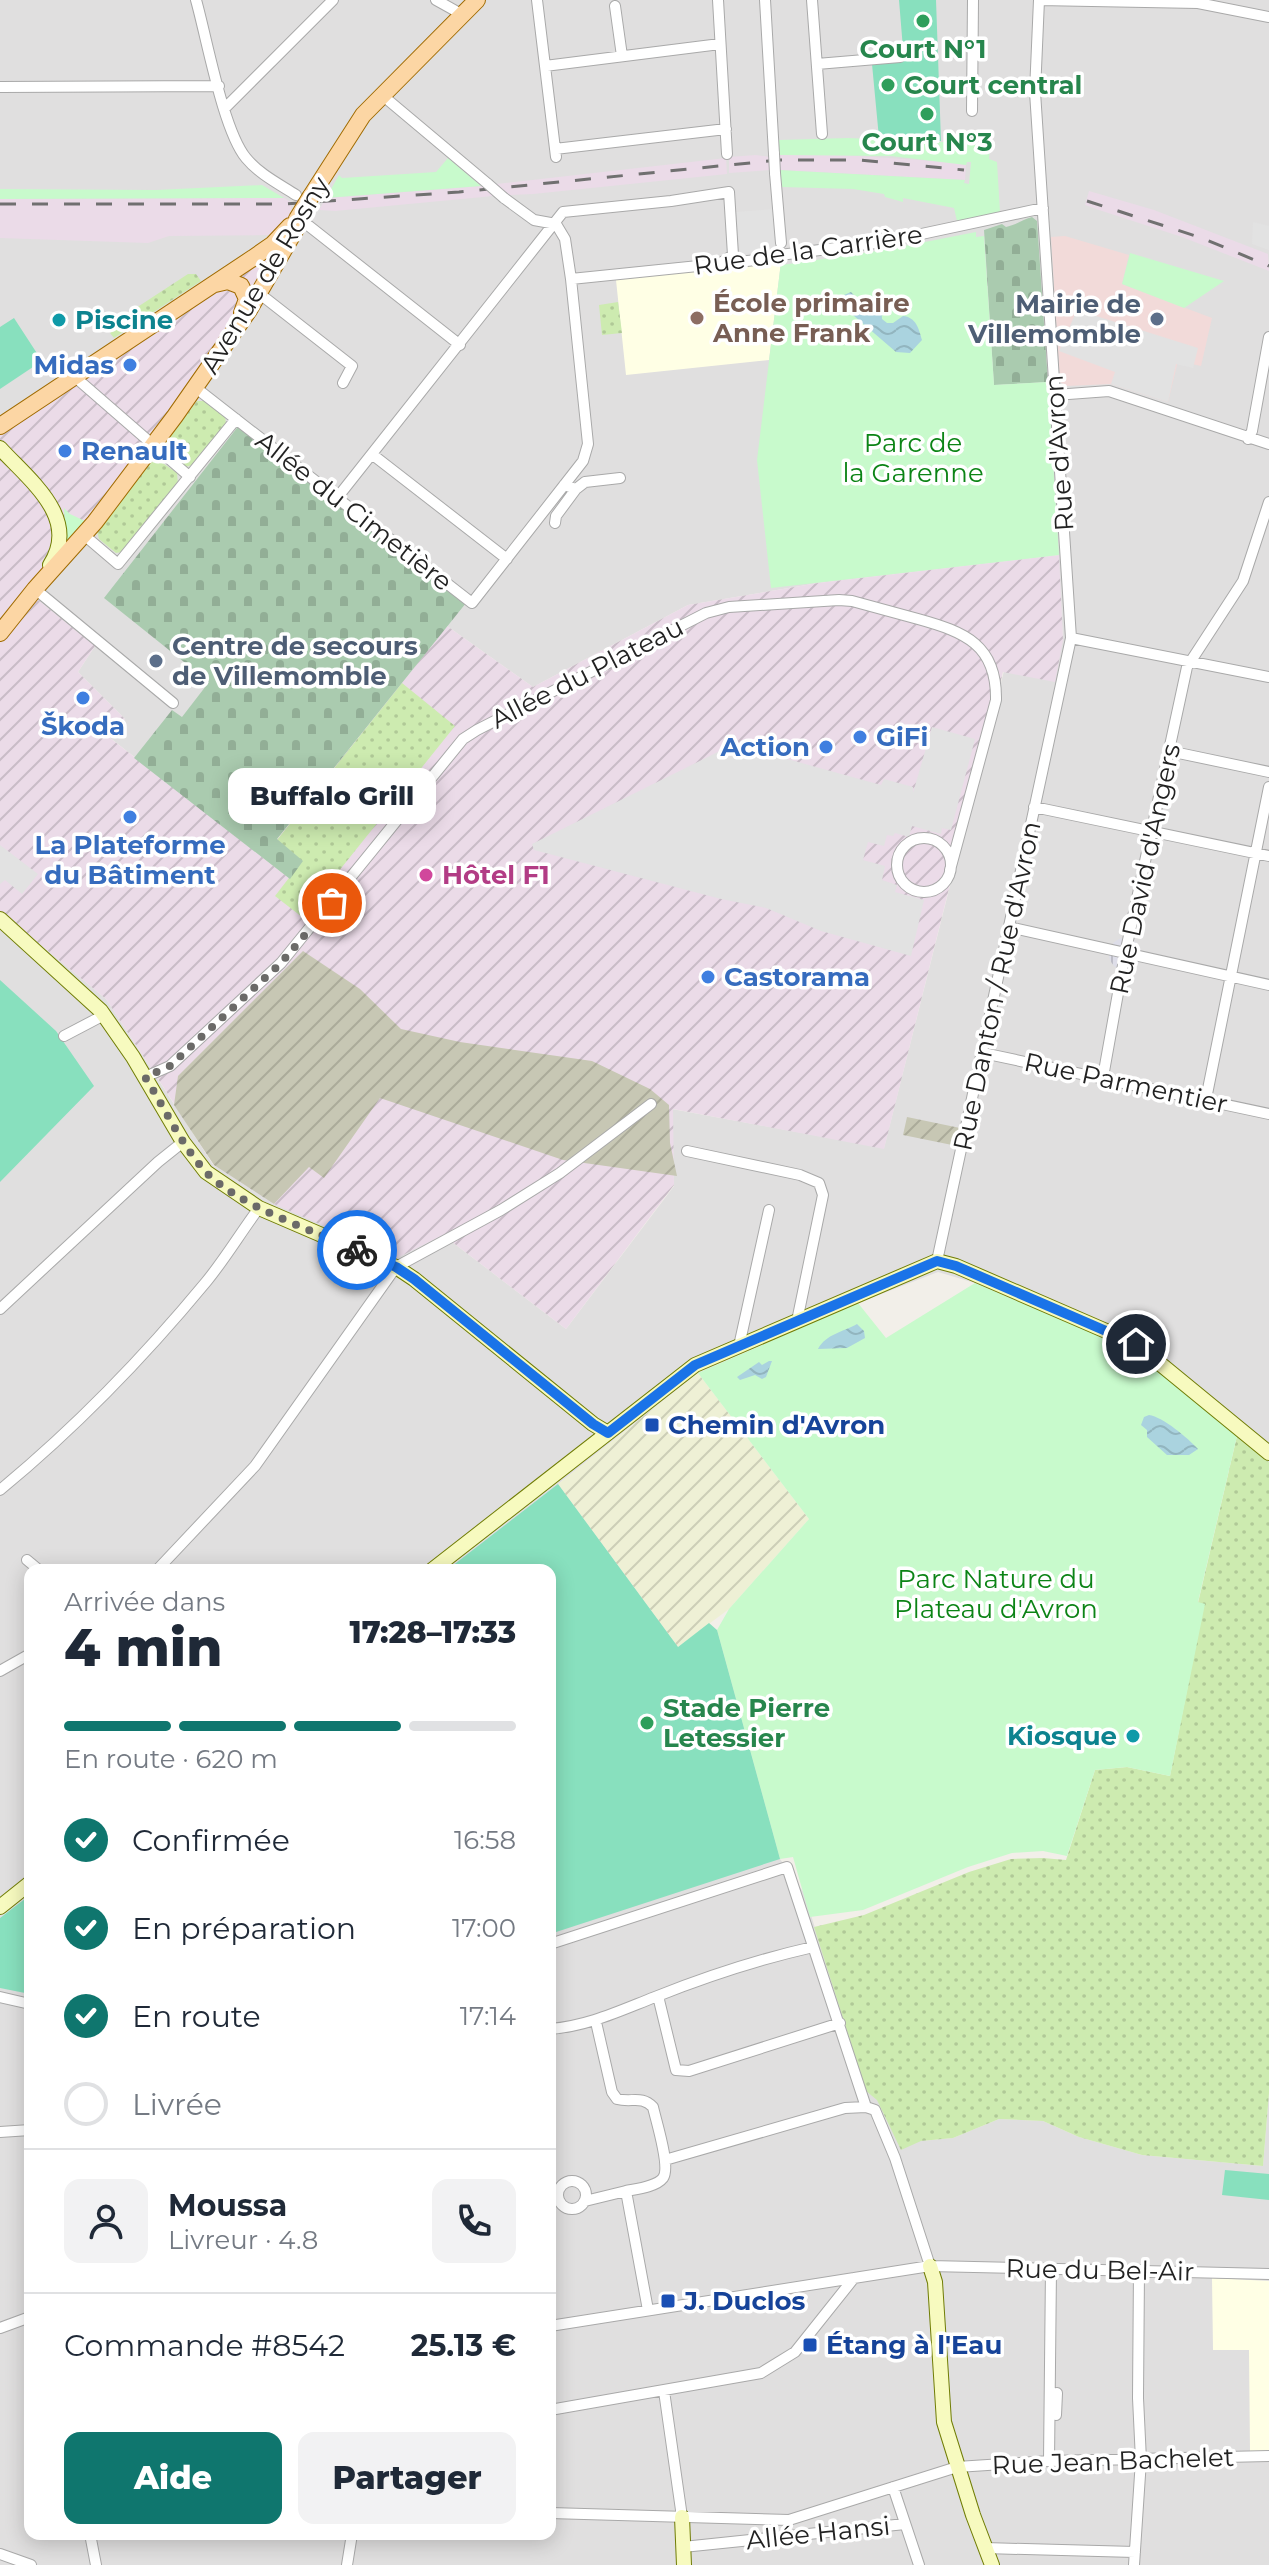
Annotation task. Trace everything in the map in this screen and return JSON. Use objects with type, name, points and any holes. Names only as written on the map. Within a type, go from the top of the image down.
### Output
[{"type":"main road","name":"Avenue de Rosny","points":[[0,633],[84,535],[196,388],[260,294],[297,227],[305,198],[358,122],[477,0]]},
{"type":"main road","points":[[0,426],[253,258],[273,244],[297,219]]},
{"type":"main road","points":[[253,258],[247,266],[248,277],[258,282],[269,278]]},
{"type":"main road","points":[[214,285],[235,282],[245,291],[247,299],[226,345]]},
{"type":"street","points":[[196,0],[235,140],[244,156],[257,169],[305,198]]},
{"type":"street","points":[[225,108],[333,0]]},
{"type":"street","points":[[436,0],[463,15]]},
{"type":"street","points":[[537,0],[555,153],[726,129]]},
{"type":"street","points":[[718,0],[727,154]]},
{"type":"street","points":[[765,0],[781,243]]},
{"type":"street","points":[[812,0],[822,134]]},
{"type":"street","points":[[972,111],[973,0]]},
{"type":"street","points":[[1039,0],[1198,3],[1269,17]]},
{"type":"street","name":"Rue d'Avron","points":[[1034,807],[1071,638],[1035,92],[1039,0]]},
{"type":"street","points":[[615,6],[622,56]]},
{"type":"street","points":[[545,66],[720,44]]},
{"type":"street","points":[[817,64],[900,57]]},
{"type":"street","points":[[0,87],[219,86]]},
{"type":"street","points":[[373,455],[507,559],[583,461],[588,444],[565,239],[556,224],[534,220],[504,198],[382,95]]},
{"type":"street","points":[[337,498],[563,212],[729,192],[733,255],[719,264]]},
{"type":"street","name":"Rue de la Carrière","points":[[571,279],[767,259],[884,242],[1043,208]]},
{"type":"street","points":[[297,219],[460,345]]},
{"type":"street","points":[[260,294],[352,366],[343,383]]},
{"type":"street","points":[[1248,439],[1269,337]]},
{"type":"street","points":[[75,377],[190,477]]},
{"type":"street","name":"Allée du Cimetière","points":[[196,388],[472,603],[507,559]]},
{"type":"street","points":[[1055,395],[1109,391],[1269,444]]},
{"type":"street","points":[[84,535],[118,564],[236,419]]},
{"type":"street","points":[[4,454],[57,513],[58,552],[35,589],[173,703]]},
{"type":"street","points":[[555,523],[556,516],[585,482],[620,478]]},
{"type":"street","points":[[564,485],[576,489]]},
{"type":"street","name":"Rue David d'Angers","points":[[1103,1077],[1125,954],[1187,667],[1243,581],[1269,502]]},
{"type":"street","name":"Allée du Plateau","points":[[145,1077],[170,1066],[281,963],[463,739],[717,609],[852,601],[950,628],[977,644],[986,655],[994,674],[996,700],[950,870]]},
{"type":"street","points":[[1071,638],[1269,677]]},
{"type":"street","points":[[1169,751],[1269,772]]},
{"type":"street","points":[[1206,1099],[1269,787]]},
{"type":"street","points":[[1034,807],[1269,856]]},
{"type":"street","name":"Rue Danton / Rue d'Avron","points":[[937,1261],[1034,807]]},
{"type":"street","points":[[936,841],[948,852],[950,870],[941,886],[924,892],[907,886],[896,863],[905,846],[920,838],[945,841],[954,837],[960,829]]},
{"type":"street","points":[[0,919],[104,1015],[183,1142],[206,1172],[259,1208],[396,1267],[608,1433]]},
{"type":"street","points":[[1009,927],[1269,985]]},
{"type":"street","points":[[64,1036],[104,1015]]},
{"type":"street","name":"Rue Parmentier","points":[[983,1053],[1269,1114]]},
{"type":"street","points":[[163,1564],[255,1466],[396,1267],[501,1210],[560,1173],[651,1104]]},
{"type":"street","points":[[0,1309],[183,1142]]},
{"type":"street","points":[[687,1151],[800,1175],[819,1183],[823,1195],[797,1321]]},
{"type":"street","points":[[0,1490],[56,1443],[129,1367],[207,1281],[259,1208]]},
{"type":"street","points":[[739,1346],[769,1210]]},
{"type":"street","points":[[440,1564],[695,1365],[937,1261],[956,1266],[1136,1344],[1269,1453]]},
{"type":"street","points":[[27,1560],[32,1564]]},
{"type":"street","points":[[0,1671],[24,1657]]},
{"type":"street","points":[[556,1942],[787,1867],[866,2107]]},
{"type":"street","points":[[0,1907],[24,1888]]},
{"type":"street","points":[[556,2029],[596,2022],[658,1996],[812,1945]]},
{"type":"street","points":[[658,1996],[676,2070],[689,2071],[840,2023]]},
{"type":"street","points":[[0,1997],[24,2003]]},
{"type":"street","points":[[585,2201],[655,2184],[663,2178],[666,2168],[653,2107],[647,2100],[617,2099],[612,2092],[596,2022]]},
{"type":"street","points":[[665,2160],[845,2108],[875,2110],[895,2158],[935,2282],[944,2422],[992,2565]]},
{"type":"street","points":[[0,2132],[24,2130]]},
{"type":"street","points":[[626,2191],[648,2310]]},
{"type":"street","name":"Rue du Bel-Air","points":[[556,2325],[930,2266],[1269,2274]]},
{"type":"street","points":[[1051,2269],[1052,2461]]},
{"type":"street","points":[[1134,2565],[1141,2460],[1139,2270]]},
{"type":"street","points":[[556,2409],[761,2373],[795,2352],[854,2278]]},
{"type":"street","points":[[0,2328],[24,2319]]},
{"type":"street","points":[[664,2391],[682,2517],[684,2565]]},
{"type":"street","points":[[1052,2461],[1057,2393]]},
{"type":"street","name":"Rue Jean Bachelet","points":[[556,2513],[789,2520],[957,2467],[1052,2461],[1269,2456]]},
{"type":"street","points":[[893,2487],[919,2565]]},
{"type":"street","name":"Allée Hansi","points":[[683,2547],[905,2524]]},
{"type":"street","points":[[91,2540],[96,2565]]},
{"type":"street","points":[[347,2565],[351,2540]]},
{"type":"street","points":[[985,2548],[1135,2552]]},
{"type":"street","points":[[0,2554],[31,2565]]},
{"type":"shaded area","points":[[0,0],[1269,0],[1269,1462],[1134,1351],[975,1283],[938,1272],[858,1303],[698,1373],[558,1484],[678,1647],[717,1630],[780,1859],[804,1893],[859,2067],[921,2141],[953,2138],[999,2119],[1043,2121],[1079,2137],[1142,2155],[1263,2166],[1269,2093],[1269,2565],[0,2565],[0,911],[106,999],[214,1166],[443,1235],[566,1329],[674,1186],[672,1109],[884,1148],[1004,671],[1063,640],[1058,555],[818,583],[688,605],[533,687],[447,626],[277,839],[290,879],[109,737],[125,719],[78,672],[95,646],[38,600],[63,566],[0,426]]},
{"type":"shaded area","points":[[828,154],[966,165],[965,180],[779,170],[779,155]]},
{"type":"shaded area","points":[[729,157],[770,157],[770,170],[729,173]]},
{"type":"shaded area","points":[[726,158],[727,174],[510,195],[496,184]]},
{"type":"shaded area","points":[[481,186],[493,196],[319,210],[326,198]]},
{"type":"shaded area","points":[[1089,191],[1154,210],[1268,254],[1269,271],[1182,237],[1085,205]]},
{"type":"shaded area","points":[[284,198],[291,202],[291,213],[281,228],[269,235],[169,236],[148,243],[0,238],[0,199]]},
{"type":"shaded area","points":[[773,209],[776,251],[740,254],[736,212]]},
{"type":"shaded area","points":[[297,219],[183,398],[38,600],[95,646],[78,672],[125,719],[110,738],[289,878],[277,840],[447,626],[533,687],[688,605],[818,583],[1059,555],[1063,640],[1055,682],[1003,672],[884,1149],[673,1109],[674,1185],[566,1329],[443,1235],[397,1258],[274,1204],[214,1165],[106,999],[0,911],[0,426]]},
{"type":"shaded area","points":[[1253,222],[1269,226],[1269,250],[1252,244]]},
{"type":"shaded area","points":[[1065,236],[1129,255],[1122,284],[1212,318],[1201,366],[1178,361],[1168,402],[1111,384],[1066,386],[1060,382],[1051,237]]},
{"type":"shaded area","name":"École primaire Anne Frank","points":[[781,262],[769,360],[626,375],[616,280]]},
{"type":"shaded area","points":[[1077,310],[1198,348],[1193,368],[1176,364],[1168,402],[1111,384],[1115,372],[1059,351]]},
{"type":"shaded area","points":[[932,727],[975,739],[951,830],[942,828],[941,834],[912,826],[909,837],[895,833],[893,836],[887,835],[884,846],[868,842],[863,860],[885,866],[882,880],[897,885],[895,892],[924,900],[911,956],[821,931],[766,908],[534,850],[532,844],[730,746],[733,751],[751,749],[881,785],[884,779],[913,787],[913,793]]},
{"type":"shaded area","points":[[0,845],[38,874],[22,894],[5,880],[0,884]]},
{"type":"shaded area","points":[[1125,938],[1136,943],[1141,954],[1136,965],[1125,970],[1114,965],[1109,954],[1114,943]]},
{"type":"shaded area","points":[[303,951],[360,989],[401,1029],[460,1042],[592,1061],[650,1089],[669,1105],[670,1143],[677,1176],[563,1160],[380,1098],[324,1178],[309,1167],[274,1204],[214,1165],[174,1105],[178,1076]]},
{"type":"shaded area","points":[[907,1117],[960,1128],[957,1146],[903,1135]]},
{"type":"shaded area","points":[[698,1373],[809,1519],[729,1609],[678,1647],[558,1484]]},
{"type":"shaded area","points":[[1212,2278],[1269,2281],[1269,2452],[1250,2452],[1249,2350],[1213,2350]]},
{"type":"green space","points":[[899,0],[936,0],[941,141],[879,138],[872,64],[904,61]]},
{"type":"green space","points":[[848,138],[990,144],[989,159],[997,162],[1000,212],[957,221],[954,208],[903,198],[903,202],[884,194],[853,189],[782,187],[779,170],[965,180],[964,183],[969,184],[971,162],[966,165],[891,156],[779,155],[779,140]]},
{"type":"green space","points":[[448,158],[481,186],[326,198],[339,175],[342,178],[436,172]]},
{"type":"green space","points":[[262,185],[284,198],[0,199],[0,189],[156,190]]},
{"type":"green space","points":[[1032,217],[1037,221],[1048,382],[994,385],[984,230],[1002,224],[1010,226]]},
{"type":"green space","name":"Parc de la Garenne","points":[[976,232],[976,237],[984,236],[994,385],[1048,382],[1059,555],[771,588],[757,460],[781,262],[782,265],[884,250]]},
{"type":"green space","points":[[1130,253],[1224,281],[1184,308],[1122,284]]},
{"type":"green space","points":[[188,274],[196,274],[201,281],[114,338],[110,333],[116,328],[113,323]]},
{"type":"green space","points":[[618,302],[622,333],[602,335],[599,305]]},
{"type":"green space","points":[[14,318],[42,361],[0,389],[0,327]]},
{"type":"green space","points":[[197,401],[204,401],[225,417],[226,423],[193,465],[185,467],[164,451],[163,446]]},
{"type":"green space","points":[[240,424],[466,603],[277,839],[303,861],[290,879],[134,758],[172,710],[182,717],[209,682],[104,598]]},
{"type":"green space","points":[[157,459],[177,473],[178,484],[122,552],[116,553],[99,539],[97,531],[150,463]]},
{"type":"green space","points":[[64,508],[87,522],[66,545]]},
{"type":"green space","points":[[402,683],[455,726],[302,917],[275,896],[302,861],[277,840]]},
{"type":"green space","points":[[0,980],[56,1031],[94,1086],[0,1182]]},
{"type":"green space","name":"Parc Nature du Plateau d'Avron","points":[[975,1283],[1134,1351],[1237,1436],[1198,1602],[1205,1604],[1170,1776],[1127,1767],[1095,1770],[1067,1856],[1043,1851],[1012,1853],[968,1867],[863,1910],[810,1917],[793,1857],[780,1859],[717,1630],[729,1609],[809,1519],[698,1373],[858,1303],[886,1338]]},
{"type":"green space","points":[[1237,1436],[1269,1462],[1269,2093],[1263,2166],[1142,2155],[1079,2137],[1043,2121],[999,2119],[953,2138],[921,2141],[901,2150],[877,2100],[866,2091],[814,1927],[864,1915],[969,1872],[1011,1859],[1066,1860],[1095,1770],[1127,1767],[1170,1776],[1204,1604],[1198,1603]]},
{"type":"green space","name":"Stade Pierre Letessier","points":[[558,1484],[678,1647],[709,1623],[717,1630],[780,1859],[556,1932],[556,1564],[455,1564]]},
{"type":"green space","points":[[24,1900],[24,1993],[0,1988],[0,1918]]},
{"type":"green space","points":[[1225,2170],[1269,2174],[1269,2200],[1222,2195]]},
{"type":"water","points":[[851,292],[861,303],[873,299],[881,303],[882,319],[887,323],[893,323],[903,316],[914,321],[922,340],[910,353],[896,352],[839,303],[844,295]]},
{"type":"water","points":[[857,1324],[864,1331],[865,1338],[847,1348],[818,1349],[830,1337]]},
{"type":"water","points":[[772,1361],[766,1377],[762,1379],[755,1375],[740,1380],[737,1377],[759,1362],[762,1365]]},
{"type":"water","points":[[1149,1415],[1168,1424],[1198,1449],[1189,1455],[1167,1455],[1147,1437],[1147,1430],[1141,1425],[1144,1417]]},
{"type":"railway","points":[[0,204],[285,204],[459,192],[779,160],[860,160],[964,170]]},
{"type":"railway","points":[[1087,201],[1202,238],[1269,266]]},
{"type":"way so far","points":[[332,903],[281,963],[170,1066],[145,1077],[183,1142],[206,1172],[218,1182],[259,1208],[357,1250]]},
{"type":"place","name":"Court N°1","points":[[923,21]]},
{"type":"place","name":"Court central","points":[[888,85]]},
{"type":"place","name":"Court N°3","points":[[927,114]]},
{"type":"place","name":"École primaire Anne Frank","points":[[697,318]]},
{"type":"place","name":"Mairie de Villemomble","points":[[1157,319]]},
{"type":"place","name":"Piscine","points":[[59,320]]},
{"type":"place","name":"Midas","points":[[130,365]]},
{"type":"place","name":"Renault","points":[[65,451]]},
{"type":"place","name":"Centre de secours de Villemomble","points":[[156,661]]},
{"type":"place","name":"Škoda","points":[[83,698]]},
{"type":"place","name":"GiFi","points":[[860,737]]},
{"type":"place","name":"Action","points":[[826,747]]},
{"type":"place","name":"La Plateforme du Bâtiment","points":[[130,817]]},
{"type":"place","name":"Hôtel F1","points":[[426,875]]},
{"type":"place","name":"Buffalo Grill","points":[[332,903]]},
{"type":"place","name":"Castorama","points":[[708,977]]},
{"type":"place","name":"Chemin d'Avron","points":[[652,1425]]},
{"type":"place","name":"Stade Pierre Letessier","points":[[647,1723]]},
{"type":"place","name":"Kiosque","points":[[1133,1736]]},
{"type":"place","name":"J. Duclos","points":[[668,2301]]},
{"type":"place","name":"Étang à l'Eau","points":[[810,2345]]},
{"type":"route","points":[[357,1250],[396,1267],[414,1279],[608,1433],[695,1365],[937,1261],[956,1266],[1136,1344]]}]
